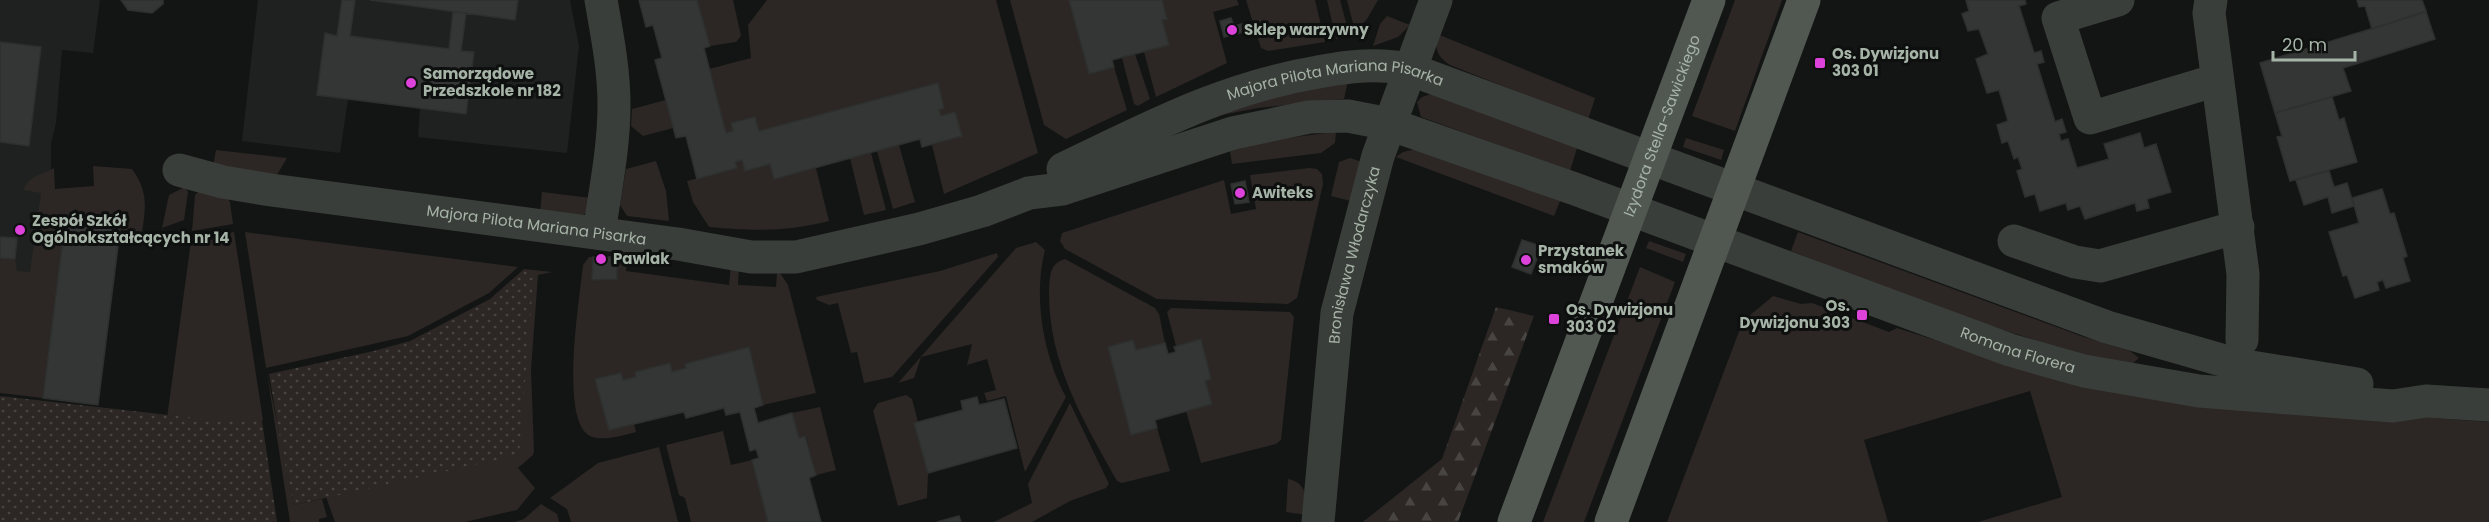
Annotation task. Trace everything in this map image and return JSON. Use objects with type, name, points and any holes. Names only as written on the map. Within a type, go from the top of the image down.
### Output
[{"type":"main road","name":"Izydora Stella-Sawickiego","points":[[1514,522],[1709,0]]},
{"type":"main road","points":[[1611,522],[1804,0]]},
{"type":"street","points":[[599,233],[614,110],[612,65],[601,0]]},
{"type":"street","name":"Bronisława Włodarczyka","points":[[1318,522],[1337,313],[1364,204],[1389,124],[1436,0]]},
{"type":"street","points":[[2118,0],[2058,18],[2090,118],[2217,80]]},
{"type":"street","points":[[2211,0],[2209,13],[2244,285],[2242,340]]},
{"type":"street","name":"Majora Pilota Mariana Pisarka","points":[[1029,193],[1054,173],[1208,101],[1252,85],[1361,65],[1409,69],[1651,159]]},
{"type":"street","name":"Majora Pilota Mariana Pisarka","points":[[179,170],[223,182],[271,190],[599,233],[751,257],[796,257],[919,230],[982,211],[1029,193],[1062,189],[1196,143],[1309,117],[1348,116],[1389,124],[1631,210]]},
{"type":"street","name":"Romana Florera","points":[[1651,159],[2107,327],[2239,365],[2394,389],[2426,401]]},
{"type":"street","name":"Romana Florera","points":[[1631,210],[2010,350],[2084,371],[2199,391],[2393,406],[2426,401],[2489,405]]},
{"type":"street","points":[[2014,241],[2075,262],[2100,266],[2238,227]]},
{"type":"shaded area","name":"Zespół Szkół Ogólnokształcących nr 14","points":[[0,0],[100,0],[93,53],[62,50],[56,123],[51,143],[51,171],[48,171],[36,265],[0,393]]},
{"type":"shaded area","name":"Samorządowe Przedszkole nr 182","points":[[258,0],[570,0],[579,46],[567,153],[418,137],[420,108],[348,99],[340,153],[242,141]]},
{"type":"green space","points":[[697,0],[733,0],[741,36],[736,42],[710,46]]},
{"type":"green space","points":[[767,0],[996,0],[1038,153],[944,194],[932,145],[962,136],[955,112],[941,116],[939,110],[944,108],[937,83],[759,131],[754,117],[731,123],[733,131],[726,133],[709,69],[751,58],[748,25]]},
{"type":"green space","points":[[1010,0],[1069,0],[1090,74],[1114,67],[1127,110],[1066,139],[1044,125]]},
{"type":"green space","points":[[1162,0],[1237,0],[1239,5],[1213,12],[1227,63],[1156,97],[1144,52],[1169,45],[1162,20],[1167,19]]},
{"type":"green space","points":[[1246,0],[1315,0],[1325,42],[1268,51],[1261,48]]},
{"type":"green space","points":[[1327,0],[1340,0],[1349,34],[1336,39]]},
{"type":"green space","points":[[1347,0],[1378,0],[1367,19],[1355,31]]},
{"type":"green space","points":[[1735,0],[1782,0],[1735,131],[1692,116]]},
{"type":"green space","points":[[1387,16],[1410,25],[1398,37],[1373,46],[1380,24]]},
{"type":"green space","points":[[1437,34],[1595,98],[1588,120],[1450,65],[1442,59],[1438,52]]},
{"type":"green space","points":[[1135,54],[1150,99],[1138,106],[1134,104],[1122,58]]},
{"type":"green space","points":[[1348,81],[1344,99],[1258,108],[1211,117],[1211,112]]},
{"type":"green space","points":[[1431,94],[1577,148],[1570,171],[1421,117],[1417,102],[1422,97]]},
{"type":"green space","points":[[666,100],[673,128],[643,136],[631,126],[632,109]]},
{"type":"green space","points":[[1336,132],[1335,143],[1321,153],[1232,164],[1229,145]]},
{"type":"green space","points":[[1686,138],[1724,150],[1721,160],[1683,147]]},
{"type":"green space","points":[[899,145],[915,202],[893,209],[877,151]]},
{"type":"green space","points":[[1416,149],[1560,201],[1554,216],[1396,157],[1403,152]]},
{"type":"green space","points":[[216,150],[287,158],[275,178],[213,166]]},
{"type":"green space","points":[[871,153],[886,210],[864,215],[850,158]]},
{"type":"green space","points":[[1350,158],[1362,162],[1351,201],[1331,196],[1339,162]]},
{"type":"green space","points":[[742,160],[745,171],[770,164],[774,179],[816,168],[829,221],[769,230],[709,227],[693,202],[687,181],[737,168],[735,162]]},
{"type":"green space","points":[[656,161],[666,191],[669,221],[627,216],[620,205],[626,169]]},
{"type":"green space","points":[[93,166],[132,169],[143,192],[142,232],[65,223],[43,398],[0,393],[0,258],[15,259],[17,271],[30,272],[41,193],[23,190],[33,178],[54,168],[55,189],[94,186]]},
{"type":"green space","points":[[1317,169],[1322,174],[1323,184],[1297,298],[1288,304],[1157,299],[1065,249],[1060,241],[1062,233],[1224,180],[1231,214],[1256,209],[1250,175]]},
{"type":"green space","points":[[185,187],[188,192],[184,220],[162,228],[169,195]]},
{"type":"green space","points":[[201,189],[225,195],[230,202],[233,224],[192,231],[195,195]]},
{"type":"green space","points":[[542,192],[591,198],[591,208],[580,218],[540,213]]},
{"type":"green space","points":[[234,232],[263,420],[260,422],[167,418],[191,241]]},
{"type":"green space","points":[[245,232],[518,267],[489,293],[408,336],[266,368]]},
{"type":"green space","points":[[1798,232],[2081,336],[2130,351],[2139,358],[2133,363],[2091,356],[1984,324],[1919,300],[1791,251]]},
{"type":"green space","points":[[1649,241],[1686,254],[1683,262],[1646,248]]},
{"type":"green space","points":[[1036,242],[1045,250],[1040,286],[1042,325],[1051,363],[1066,397],[1025,472],[1006,396],[987,401],[984,393],[996,390],[987,359],[967,365],[972,344],[921,357],[914,378],[898,383],[1016,248]]},
{"type":"green space","points":[[997,253],[998,257],[892,377],[864,383],[857,352],[851,353],[838,303],[829,305],[817,300],[816,297],[940,271]]},
{"type":"green space","points":[[589,257],[593,257],[593,280],[617,279],[617,257],[627,259],[626,271],[729,285],[731,265],[739,265],[738,285],[776,287],[777,273],[780,273],[788,285],[816,393],[763,405],[749,347],[685,364],[686,368],[672,372],[669,363],[635,372],[636,377],[623,380],[620,373],[595,379],[609,429],[634,424],[636,432],[607,438],[590,436],[581,426],[575,407],[573,383],[583,265]]},
{"type":"green space","points":[[1065,259],[1155,308],[1159,314],[1165,343],[1136,350],[1133,340],[1108,347],[1131,435],[1157,428],[1170,471],[1122,483],[1117,481],[1092,436],[1070,391],[1055,344],[1051,319],[1049,293],[1051,272],[1055,264]]},
{"type":"green space","points":[[1640,267],[1675,282],[1584,522],[1543,522]]},
{"type":"green space","points":[[524,269],[552,272],[538,275],[531,370],[534,451],[533,455],[518,468],[535,488],[517,510],[465,522],[335,522],[325,494],[376,378],[377,350],[410,341],[490,299]]},
{"type":"green space","points":[[524,270],[534,271],[519,455],[294,505],[269,374],[410,343],[491,300]]},
{"type":"green space","points":[[1773,296],[1801,304],[1812,303],[1889,332],[1897,328],[1966,350],[2420,417],[2489,422],[2489,522],[1978,522],[2062,497],[2030,391],[1864,440],[1888,522],[1667,522],[1743,321]]},
{"type":"green space","points":[[1496,307],[1534,316],[1458,522],[1363,522],[1442,459]]},
{"type":"green space","points":[[1171,308],[1290,312],[1294,317],[1281,440],[1276,444],[1201,463],[1186,411],[1211,404],[1205,381],[1211,378],[1201,340],[1176,346],[1167,312]]},
{"type":"green space","points":[[267,373],[294,505],[322,499],[327,517],[319,519],[319,522],[290,522]]},
{"type":"green space","points":[[906,395],[912,399],[918,422],[915,423],[928,474],[927,498],[898,506],[873,411],[878,403]]},
{"type":"green space","points":[[0,396],[204,419],[262,421],[277,522],[0,522]]},
{"type":"green space","points":[[1070,403],[1109,484],[1106,488],[1070,501],[1032,522],[994,522],[1032,503],[1028,484]]},
{"type":"green space","points":[[820,407],[836,470],[816,475],[806,436],[799,438],[792,413]]},
{"type":"green space","points":[[723,431],[731,465],[752,460],[768,522],[691,522],[685,498],[679,495],[666,445]]},
{"type":"green space","points":[[659,447],[678,522],[571,522],[567,509],[550,498],[598,463]]},
{"type":"green space","points":[[1288,479],[1295,481],[1303,488],[1307,515],[1286,512]]},
{"type":"green space","points":[[541,504],[557,514],[559,522],[514,522],[524,519]]},
{"type":"building","points":[[121,0],[163,0],[163,4],[152,13],[128,10]]},
{"type":"building","points":[[342,0],[355,0],[350,36],[449,49],[453,12],[466,13],[461,51],[474,52],[466,114],[317,95],[325,33],[337,36]]},
{"type":"building","points":[[370,0],[518,0],[515,20]]},
{"type":"building","points":[[639,0],[697,0],[710,46],[704,48],[726,133],[733,131],[731,123],[755,117],[759,131],[938,83],[944,108],[939,110],[941,116],[955,112],[962,136],[922,147],[920,139],[774,179],[770,164],[745,171],[742,160],[735,162],[737,168],[697,179],[686,136],[676,138],[655,60],[662,58],[653,25],[646,27]]},
{"type":"building","points":[[1069,0],[1162,0],[1167,19],[1162,20],[1169,45],[1112,60],[1114,67],[1089,74]]},
{"type":"building","points":[[1966,0],[2025,0],[2026,4],[2019,6],[2034,53],[2041,51],[2044,62],[2037,64],[2055,122],[2062,119],[2066,132],[2059,134],[2061,141],[2068,139],[2077,168],[2109,159],[2104,144],[2140,133],[2144,148],[2156,144],[2171,192],[2147,199],[2149,208],[2137,211],[2135,203],[2085,219],[2080,206],[2068,210],[2066,203],[2040,211],[2035,194],[2025,197],[2017,171],[2022,169],[2018,157],[2014,159],[2008,141],[2002,143],[1997,125],[2008,121],[1999,90],[1987,93],[1976,59],[1988,54],[1979,29],[1968,31],[1962,14],[1969,11]]},
{"type":"building","points":[[2357,0],[2422,0],[2426,11],[2372,29],[2365,6],[2359,7]]},
{"type":"building","points":[[2426,12],[2435,39],[2343,68],[2351,91],[2275,113],[2260,63]]},
{"type":"building","points":[[1231,18],[1234,26],[1242,24],[1244,32],[1224,37],[1220,21]]},
{"type":"building","points":[[0,42],[41,47],[29,146],[0,142]]},
{"type":"building","points":[[2332,97],[2339,120],[2344,118],[2357,162],[2290,181],[2277,137],[2282,136],[2275,113]]},
{"type":"building","points":[[2329,171],[2334,187],[2347,183],[2354,206],[2332,213],[2328,197],[2304,205],[2296,180]]},
{"type":"building","name":"Awiteks","points":[[1245,181],[1249,202],[1235,204],[1231,184]]},
{"type":"building","points":[[2382,189],[2390,214],[2394,213],[2407,256],[2403,258],[2410,281],[2386,288],[2383,280],[2377,282],[2379,290],[2355,298],[2347,275],[2343,276],[2329,232],[2359,223],[2352,198]]},
{"type":"building","points":[[65,223],[120,230],[98,405],[43,398]]},
{"type":"building","points":[[0,237],[17,238],[15,259],[0,258]]},
{"type":"building","name":"Przystanek smaków","points":[[1522,240],[1538,245],[1539,253],[1531,274],[1512,267]]},
{"type":"building","points":[[593,257],[617,257],[617,279],[592,280]]},
{"type":"building","points":[[1201,339],[1211,379],[1205,381],[1212,404],[1155,420],[1157,428],[1131,435],[1108,347],[1133,340],[1136,350],[1165,343],[1168,354],[1176,352],[1174,347]]},
{"type":"building","points":[[749,347],[763,405],[754,408],[758,423],[792,413],[799,438],[805,436],[816,475],[809,478],[821,522],[768,522],[752,460],[759,458],[756,449],[750,451],[740,412],[726,415],[724,408],[686,418],[684,412],[609,430],[595,379],[621,373],[623,380],[636,377],[635,372],[670,363],[672,372],[686,368],[685,364]]},
{"type":"building","points":[[977,397],[979,405],[1004,399],[1017,448],[928,473],[914,423],[963,410],[961,401]]},
{"type":"building","points":[[959,516],[961,522],[937,522]]},
{"type":"place","name":"Sklep warzywny","points":[[1232,30]]},
{"type":"place","name":"Os. Dywizjonu 303 01","points":[[1820,63]]},
{"type":"place","name":"Samorządowe Przedszkole nr 182","points":[[411,83]]},
{"type":"place","name":"Awiteks","points":[[1240,193]]},
{"type":"place","name":"Zespół Szkół Ogólnokształcących nr 14","points":[[20,230]]},
{"type":"place","name":"Pawlak","points":[[601,259]]},
{"type":"place","name":"Przystanek smaków","points":[[1526,260]]},
{"type":"place","name":"Os. Dywizjonu 303","points":[[1862,315]]},
{"type":"place","name":"Os. Dywizjonu 303 02","points":[[1554,319]]}]
